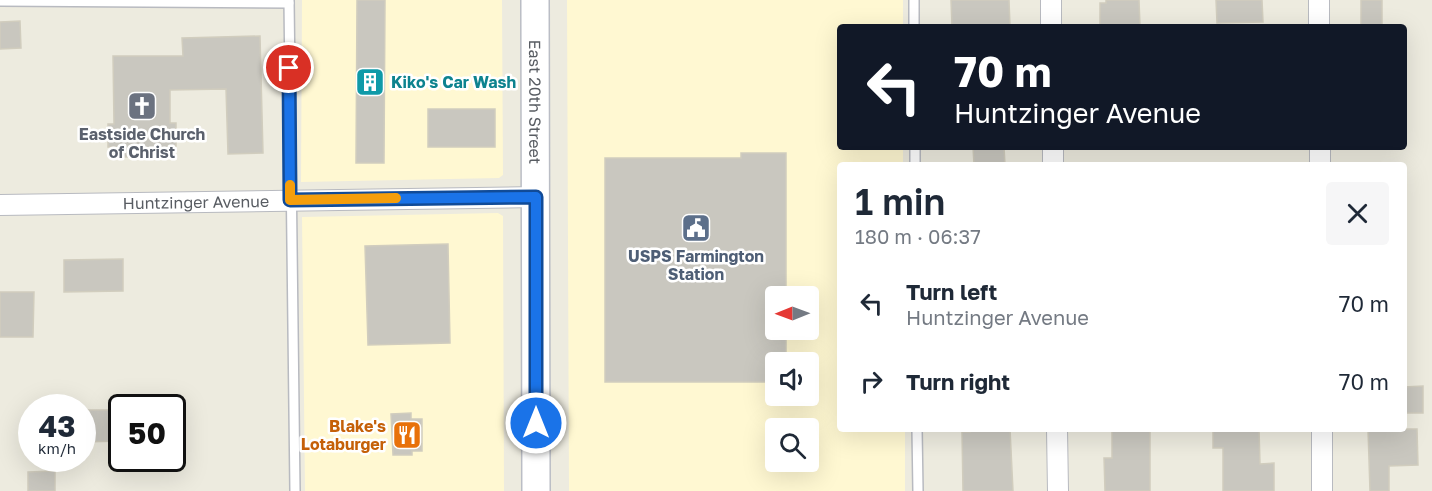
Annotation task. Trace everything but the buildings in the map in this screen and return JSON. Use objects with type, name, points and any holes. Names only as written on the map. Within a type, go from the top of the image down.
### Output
[{"type":"main road","name":"East 20th Street","points":[[536,0],[536,491]]},
{"type":"street","points":[[1051,0],[1051,24]]},
{"type":"street","points":[[1318,0],[1319,24]]},
{"type":"street","name":"Huntzinger Avenue","points":[[0,205],[536,197]]},
{"type":"street","points":[[1057,432],[1058,491]]},
{"type":"street","points":[[1322,432],[1322,491]]},
{"type":"lane","points":[[914,0],[914,24]]},
{"type":"lane","points":[[0,1],[289,1],[295,491]]},
{"type":"lane","points":[[917,432],[918,491]]},
{"type":"shaded area","points":[[302,0],[502,0],[503,175],[499,178],[301,182]]},
{"type":"shaded area","points":[[567,0],[903,0],[903,24],[837,24],[837,150],[903,150],[903,162],[837,162],[837,432],[905,432],[905,491],[569,491]]},
{"type":"shaded area","points":[[498,213],[503,216],[504,491],[305,491],[302,217]]},
{"type":"slow traffic","points":[[290,185],[290,200],[396,198]]},
{"type":"place","name":"Kiko's Car Wash","points":[[370,82]]},
{"type":"place","name":"Eastside Church of Christ","points":[[142,106]]},
{"type":"place","name":"USPS Farmington Station","points":[[696,228]]},
{"type":"place","name":"Blake's Lotaburger","points":[[407,435]]},
{"type":"route","points":[[289,68],[290,200],[536,197],[536,423]]}]
